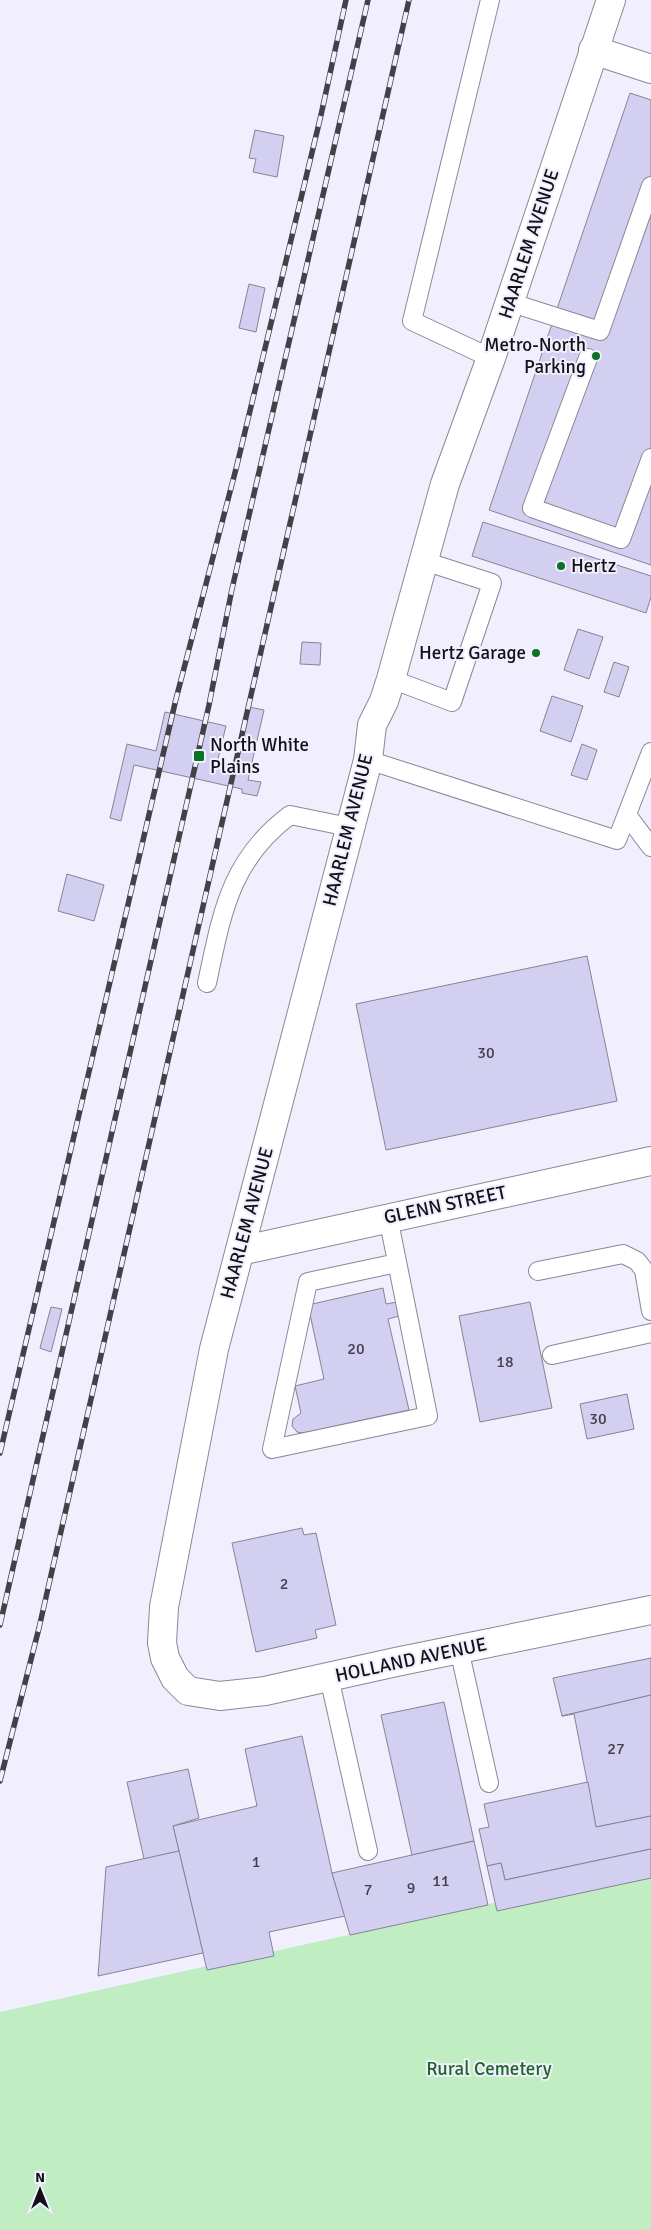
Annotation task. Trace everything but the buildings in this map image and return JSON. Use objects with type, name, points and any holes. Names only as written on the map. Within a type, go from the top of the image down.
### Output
[{"type":"street","name":"HAARLEM AVENUE","points":[[175,1678],[165,1658],[162,1643],[164,1607],[214,1349],[368,760],[372,725],[384,700],[391,679],[446,484],[491,358],[611,0]]},
{"type":"street","points":[[593,50],[651,69]]},
{"type":"street","name":"GLENN STREET","points":[[240,1251],[651,1160]]},
{"type":"street","name":"HOLLAND AVENUE","points":[[175,1678],[188,1691],[220,1696],[265,1691],[651,1610]]},
{"type":"lane","points":[[490,0],[412,321],[491,358]]},
{"type":"lane","points":[[509,302],[600,330],[651,186]]},
{"type":"lane","points":[[588,358],[532,508],[621,539],[651,458]]},
{"type":"lane","points":[[391,679],[452,702],[492,584],[424,561]]},
{"type":"lane","points":[[368,760],[617,840],[651,752]]},
{"type":"lane","points":[[207,983],[220,922],[237,874],[258,844],[290,815],[349,827]]},
{"type":"lane","points":[[627,815],[651,847]]},
{"type":"lane","points":[[388,1217],[398,1263],[428,1416],[272,1449],[308,1282],[398,1263]]},
{"type":"lane","points":[[538,1271],[623,1254],[637,1261],[644,1270],[651,1311]]},
{"type":"lane","points":[[552,1356],[651,1334]]},
{"type":"lane","points":[[459,1649],[489,1783]]},
{"type":"lane","points":[[329,1677],[368,1851]]},
{"type":"green space","name":"Rural Cemetery","points":[[651,1868],[651,2230],[0,2230],[0,2012]]},
{"type":"railway","points":[[0,1453],[176,699],[237,465],[321,115],[346,0]]},
{"type":"railway","points":[[0,1625],[209,705],[232,589],[368,0]]},
{"type":"railway","points":[[0,1781],[39,1628],[409,0]]},
{"type":"place","name":"Metro-North Parking","points":[[596,356]]},
{"type":"place","name":"Hertz","points":[[561,566]]},
{"type":"place","name":"Hertz Garage","points":[[536,653]]},
{"type":"place","name":"North White Plains","points":[[199,756]]}]
